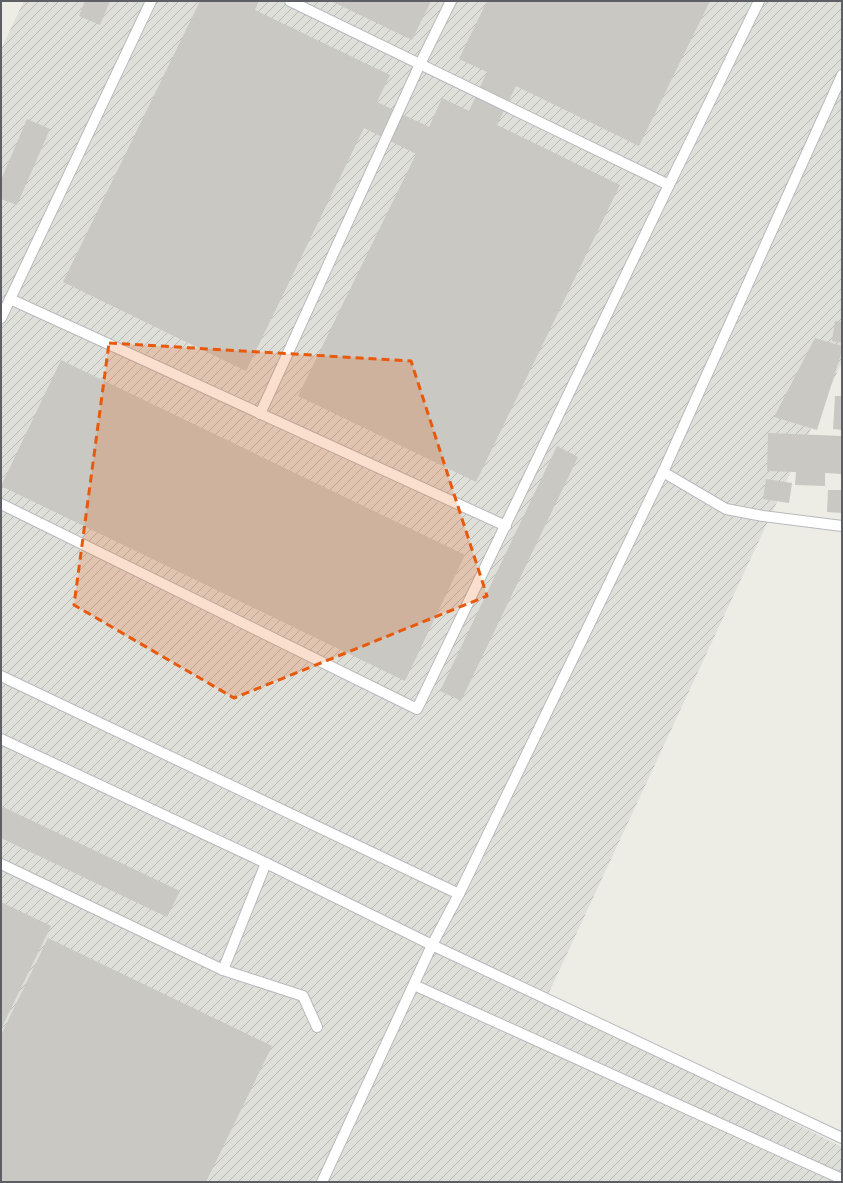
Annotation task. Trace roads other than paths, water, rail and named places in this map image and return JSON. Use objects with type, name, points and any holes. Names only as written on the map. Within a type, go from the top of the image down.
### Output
[{"type":"lane","points":[[1,318],[151,1]]},
{"type":"lane","points":[[290,1],[669,185]]},
{"type":"lane","points":[[260,414],[420,64],[451,1]]},
{"type":"lane","points":[[1,504],[417,709],[759,1]]},
{"type":"lane","points":[[322,1182],[432,945],[459,894],[663,472],[842,75]]},
{"type":"lane","points":[[10,299],[506,526]]},
{"type":"lane","points":[[663,472],[726,509],[762,516],[842,526]]},
{"type":"lane","points":[[1,676],[459,894]]},
{"type":"lane","points":[[1,739],[266,863],[432,945],[842,1138]]},
{"type":"lane","points":[[223,970],[266,863]]},
{"type":"lane","points":[[1,864],[223,970],[303,996],[317,1027]]},
{"type":"lane","points":[[414,985],[842,1179]]}]
